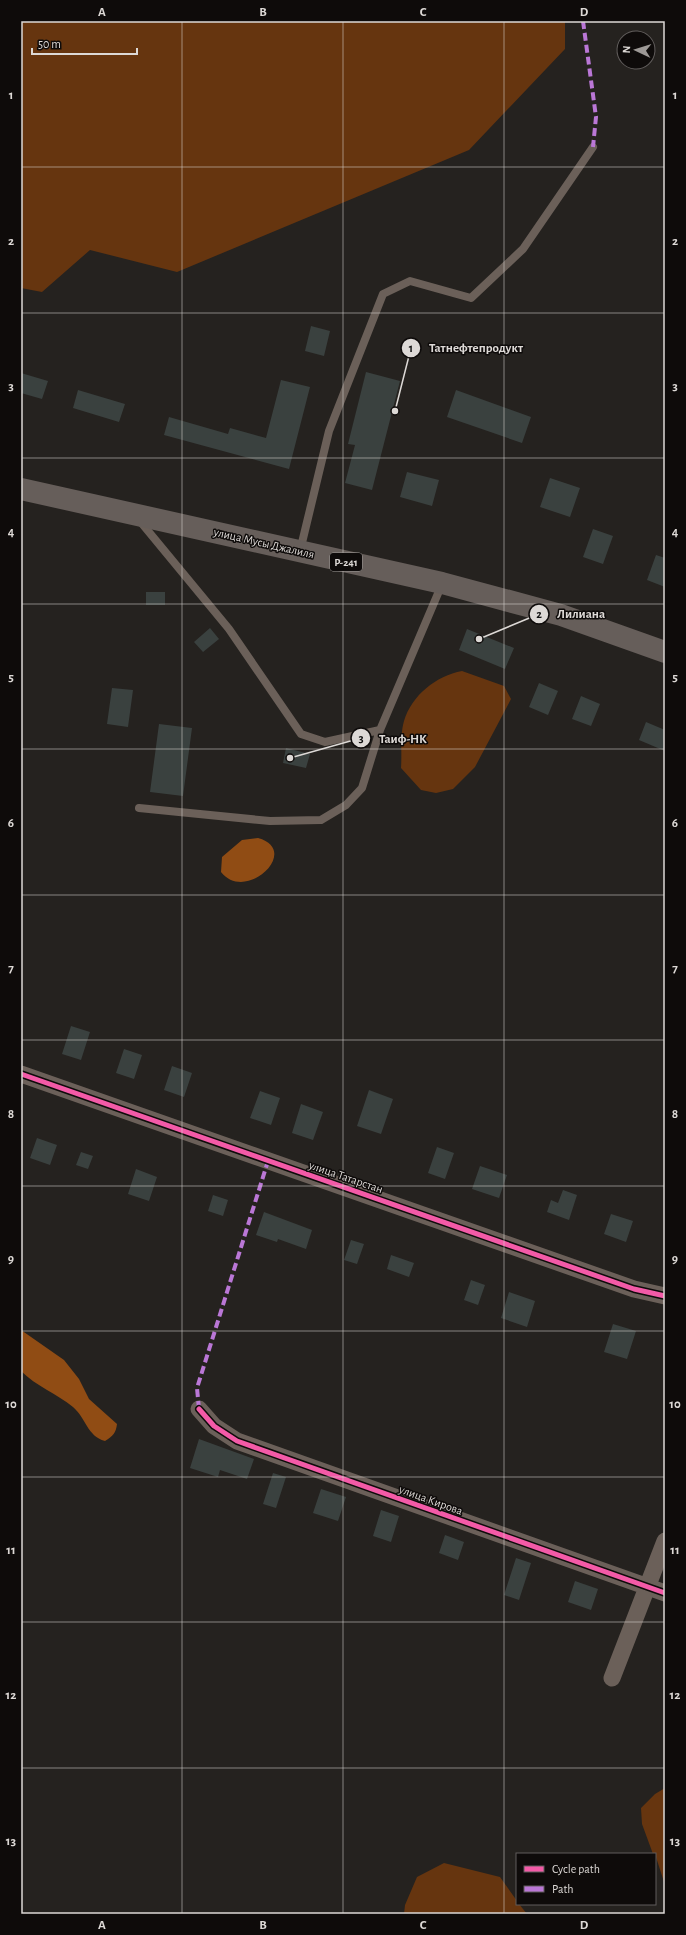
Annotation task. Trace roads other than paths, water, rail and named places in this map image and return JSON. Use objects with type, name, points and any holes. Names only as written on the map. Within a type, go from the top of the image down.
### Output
[{"type":"highway","name":"улица Мусы Джалиля","points":[[21,489],[442,583],[561,615],[665,652]]},
{"type":"street","name":"улица Татарстан","points":[[21,1074],[634,1290],[665,1296]]},
{"type":"street","name":"улица Кирова","points":[[199,1409],[214,1426],[237,1440],[647,1588],[665,1593]]},
{"type":"street","points":[[612,1678],[665,1541]]},
{"type":"lane","points":[[300,551],[329,431],[383,294],[410,281],[471,298],[523,249],[593,147]]},
{"type":"lane","points":[[135,514],[229,629],[301,734],[325,742],[380,730]]},
{"type":"lane","points":[[139,808],[270,821],[321,820],[346,805],[362,788],[380,730],[442,583]]},
{"type":"place","name":"Татнефтепродукт","points":[[395,411]]},
{"type":"place","name":"Лилиана","points":[[479,639]]},
{"type":"place","name":"Таиф-НК","points":[[290,758]]}]
